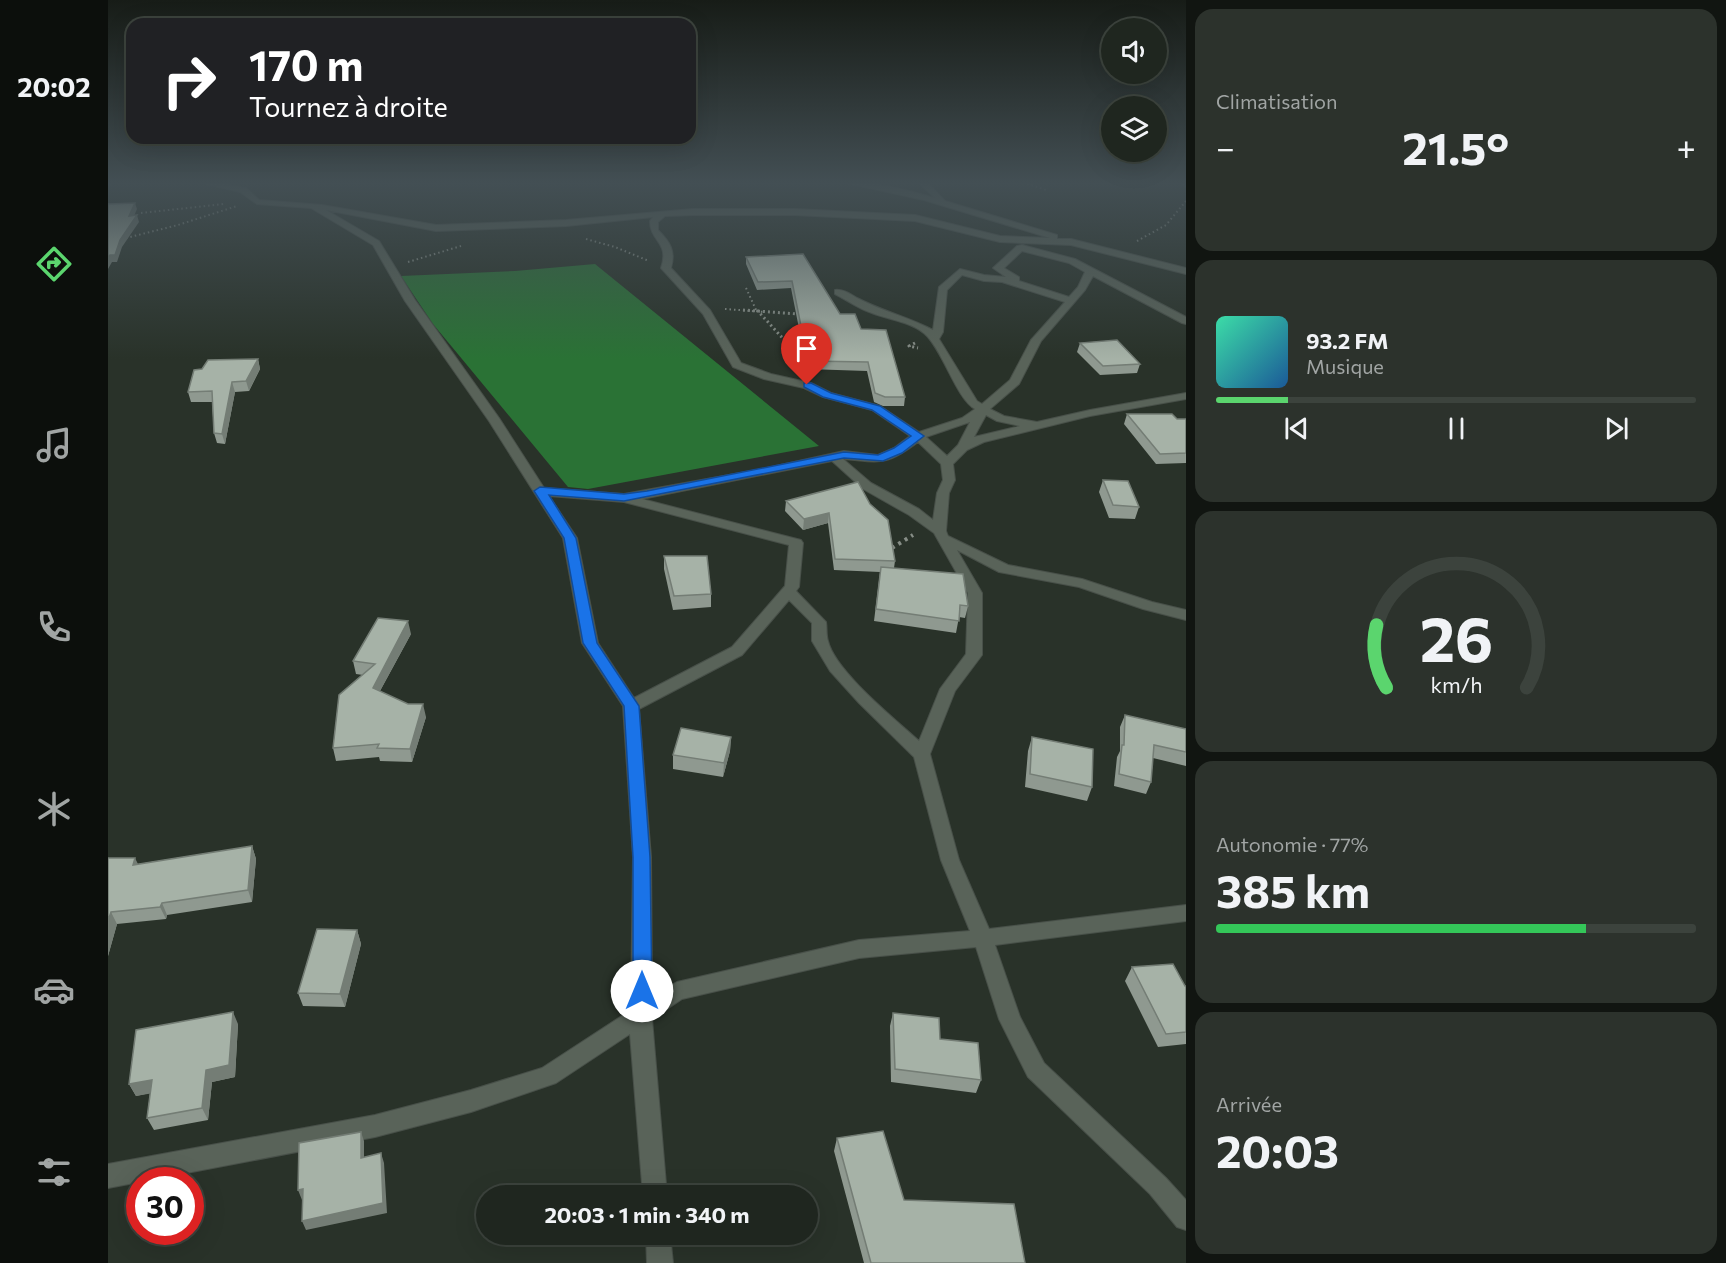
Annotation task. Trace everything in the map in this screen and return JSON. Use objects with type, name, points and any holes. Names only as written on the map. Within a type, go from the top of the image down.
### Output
[{"type":"street","points":[[372,241],[376,243],[410,301],[495,420],[570,538],[590,643],[631,706],[642,857],[640,1037],[654,1185]]},
{"type":"street","points":[[665,241],[670,252],[666,268],[678,284],[696,299],[737,365],[768,377],[807,385],[827,395],[876,408],[918,436],[947,463],[949,480],[943,493],[939,516],[943,535],[975,593],[974,655],[948,689],[922,754]]},
{"type":"street","points":[[1004,241],[1020,248],[1047,254],[1087,270],[1186,321]]},
{"type":"street","points":[[1020,241],[1066,241],[1186,271]]},
{"type":"street","points":[[1066,241],[1087,270]]},
{"type":"street","points":[[1020,248],[999,268],[1024,287]]},
{"type":"street","points":[[1047,254],[1115,252]]},
{"type":"street","points":[[624,498],[844,455],[879,459],[898,451],[918,436],[966,420],[1015,382],[1036,340],[1082,288],[1087,270],[1115,252]]},
{"type":"street","points":[[934,339],[938,332],[942,289],[960,272],[984,278],[1002,279],[1069,300]]},
{"type":"street","points":[[838,292],[874,311],[910,322],[930,333],[947,357],[972,403],[1001,419],[1037,426]]},
{"type":"street","points":[[963,447],[980,440],[1090,413],[1186,396]]},
{"type":"street","points":[[947,463],[963,447],[983,409]]},
{"type":"street","points":[[944,428],[1037,426]]},
{"type":"street","points":[[834,457],[867,486],[922,517],[943,535],[1004,569],[1082,583],[1148,606],[1186,615]]},
{"type":"street","points":[[540,491],[624,498],[796,543],[792,587],[737,651],[631,706]]},
{"type":"street","points":[[789,592],[819,622],[820,641],[828,658],[849,683],[922,754],[950,860],[983,938],[1010,1019],[1036,1070],[1158,1186],[1186,1218]]},
{"type":"street","points":[[108,1176],[375,1126],[471,1101],[548,1076],[677,991],[859,949],[983,938],[1186,913]]},
{"type":"street","points":[[659,1245],[660,1263]]},
{"type":"path","points":[[593,241],[615,247],[666,268]]},
{"type":"path","points":[[1115,252],[1136,241]]},
{"type":"path","points":[[391,268],[435,252],[467,245]]},
{"type":"path","points":[[746,288],[757,310],[798,355],[801,376],[807,385]]},
{"type":"path","points":[[696,299],[716,308],[798,314]]},
{"type":"green space","points":[[595,264],[819,446],[588,489],[568,487],[433,324],[401,276],[515,271]]},
{"type":"building","points":[[108,241],[120,241],[115,255],[110,255],[108,258]]},
{"type":"building","points":[[803,254],[840,314],[855,314],[861,329],[886,330],[905,397],[885,397],[875,393],[868,362],[808,361],[792,281],[758,282],[746,257]]},
{"type":"building","points":[[1117,340],[1140,364],[1103,366],[1080,343]]},
{"type":"building","points":[[258,359],[246,381],[232,382],[222,434],[214,433],[212,391],[188,392],[194,370],[202,369],[208,360]]},
{"type":"building","points":[[1127,414],[1172,414],[1177,419],[1186,419],[1186,453],[1160,454]]},
{"type":"building","points":[[1103,480],[1128,481],[1139,507],[1113,505]]},
{"type":"building","points":[[858,482],[870,504],[888,520],[895,561],[835,559],[829,513],[804,519],[786,501]]},
{"type":"building","points":[[664,556],[707,556],[711,594],[674,596]]},
{"type":"building","points":[[881,567],[963,574],[968,606],[960,605],[959,621],[876,609]]},
{"type":"building","points":[[378,618],[408,621],[373,688],[408,704],[423,704],[410,749],[377,748],[379,744],[333,748],[339,695],[375,664],[353,661]]},
{"type":"building","points":[[1125,715],[1186,729],[1186,752],[1154,745],[1151,782],[1119,774],[1122,745],[1124,745]]},
{"type":"building","points":[[681,728],[731,737],[724,763],[673,755]]},
{"type":"building","points":[[1032,737],[1093,749],[1092,787],[1030,774]]},
{"type":"building","points":[[252,846],[248,890],[162,903],[160,907],[111,912],[108,921],[108,858],[135,858],[133,865]]},
{"type":"building","points":[[317,929],[357,930],[340,994],[298,993]]},
{"type":"building","points":[[1173,964],[1186,986],[1186,1032],[1166,1034],[1132,967]]},
{"type":"building","points":[[233,1012],[229,1065],[206,1070],[202,1108],[147,1118],[152,1080],[129,1084],[136,1030]]},
{"type":"building","points":[[893,1013],[939,1018],[940,1039],[978,1043],[981,1080],[895,1069]]},
{"type":"building","points":[[883,1131],[904,1200],[1014,1204],[1025,1263],[871,1263],[837,1138]]},
{"type":"building","points":[[361,1132],[361,1158],[381,1153],[383,1203],[302,1221],[303,1189],[298,1190],[299,1143]]},
{"type":"route","points":[[642,991],[642,857],[636,742],[631,706],[590,643],[570,538],[540,491],[624,498],[647,495],[844,455],[879,459],[898,451],[918,436],[876,408],[827,395],[807,385]]}]
